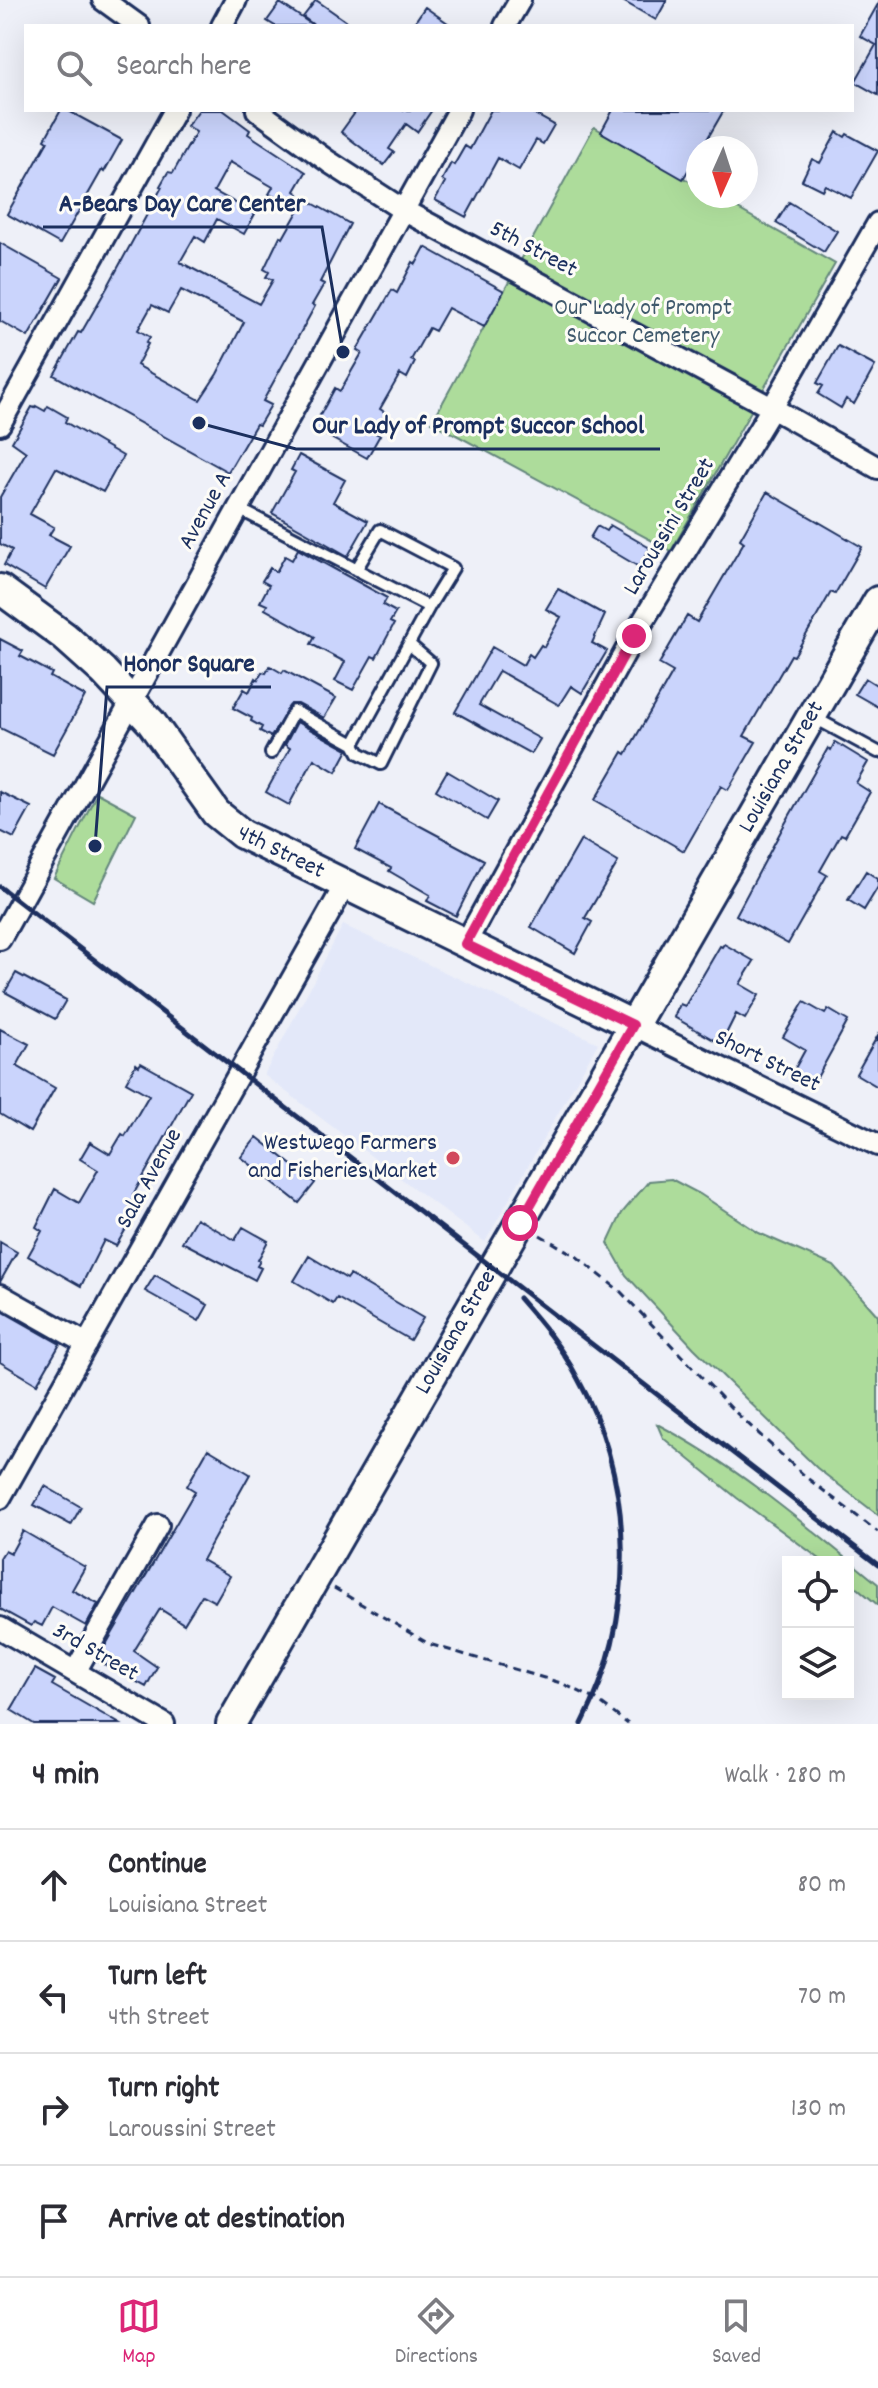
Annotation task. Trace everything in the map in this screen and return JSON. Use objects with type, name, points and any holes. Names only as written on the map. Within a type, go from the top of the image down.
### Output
[{"type":"main road","name":"4th Street","points":[[0,589],[64,636],[131,700],[170,747],[216,813],[242,834],[633,1025]]},
{"type":"main road","name":"Louisiana Street","points":[[231,1724],[811,716],[870,633],[878,601]]},
{"type":"street","points":[[103,0],[136,24]]},
{"type":"street","points":[[223,24],[236,0]]},
{"type":"street","points":[[506,24],[520,0]]},
{"type":"street","points":[[0,424],[174,112]]},
{"type":"street","name":"5th Street","points":[[260,112],[403,210],[878,468]]},
{"type":"street","name":"Avenue A","points":[[0,939],[458,112]]},
{"type":"street","name":"Laroussini Street","points":[[465,944],[634,636],[772,408],[878,223]]},
{"type":"street","name":"Sala Avenue","points":[[0,1498],[345,885]]},
{"type":"street","name":"Short Street","points":[[633,1025],[878,1145]]},
{"type":"street","points":[[0,1295],[87,1344]]},
{"type":"street","points":[[75,1672],[158,1525]]},
{"type":"street","name":"3rd Street","points":[[0,1628],[164,1724]]},
{"type":"lane","points":[[237,508],[429,607]]},
{"type":"lane","points":[[354,744],[453,568],[380,530],[356,570]]},
{"type":"lane","points":[[271,753],[294,711],[354,744],[359,753],[381,764],[431,663],[409,644]]},
{"type":"lane","points":[[811,716],[878,752]]},
{"type":"path","points":[[520,1223],[576,1256],[621,1292],[733,1410],[807,1478],[878,1532]]},
{"type":"path","points":[[317,1578],[429,1644],[561,1683],[595,1699],[628,1724]]},
{"type":"shaded area","name":"Westwego Farmers and Fisheries Market","points":[[343,925],[598,1043],[485,1242],[264,1075]]},
{"type":"green space","name":"Our Lady of Prompt Succor Cemetery","points":[[594,127],[686,179],[686,208],[736,208],[835,264],[671,551],[432,422]]},
{"type":"green space","points":[[97,793],[136,814],[93,901],[54,878]]},
{"type":"green space","points":[[671,1179],[759,1233],[834,1266],[878,1316],[878,1515],[817,1468],[694,1348],[626,1275],[608,1243],[622,1213],[649,1181]]},
{"type":"green space","points":[[657,1424],[744,1478],[844,1556],[816,1556],[663,1438]]},
{"type":"green space","points":[[854,1564],[878,1584],[878,1605],[854,1585]]},
{"type":"building","points":[[316,0],[350,24],[312,24],[303,17]]},
{"type":"building","points":[[621,0],[667,0],[656,20]]},
{"type":"building","points":[[280,3],[311,24],[272,24],[267,21]]},
{"type":"building","points":[[878,4],[878,95],[855,82],[876,45],[860,36]]},
{"type":"building","points":[[425,7],[449,24],[413,24]]},
{"type":"building","points":[[60,112],[71,112],[122,140],[60,244],[7,214],[48,141],[45,139]]},
{"type":"building","points":[[198,112],[226,112],[250,130],[248,134],[306,172],[295,191],[299,194],[292,206],[269,194],[273,187],[230,162],[214,191],[255,214],[244,234],[217,219],[205,242],[195,236],[180,262],[259,304],[273,280],[266,277],[269,272],[264,269],[280,236],[283,238],[305,199],[350,224],[320,282],[324,284],[312,305],[315,306],[263,401],[271,405],[228,472],[54,375],[108,286],[168,172],[173,173],[196,132],[187,126]],"holes":[[[181,290],[244,322],[200,400],[137,365],[150,337],[138,330],[152,305],[168,313]]]},
{"type":"building","points":[[356,112],[431,112],[417,132],[406,124],[389,149],[394,152],[384,165],[341,132]]},
{"type":"building","points":[[490,112],[531,112],[554,125],[543,144],[536,140],[519,170],[498,158],[466,217],[435,200],[451,163],[454,165],[465,146],[470,149]]},
{"type":"building","points":[[612,112],[723,112],[709,136],[686,136],[686,174],[683,179],[601,132]]},
{"type":"building","points":[[837,132],[878,151],[851,198],[825,185],[822,190],[802,180],[812,159],[820,163]]},
{"type":"building","points":[[789,202],[837,231],[824,252],[776,223]]},
{"type":"building","points":[[0,243],[62,278],[28,337],[0,321]]},
{"type":"building","points":[[425,247],[504,291],[484,327],[448,308],[435,331],[429,328],[411,360],[415,362],[407,378],[400,374],[380,409],[386,413],[375,433],[380,435],[367,458],[313,428],[335,388],[340,391],[362,353],[357,350],[392,290],[397,293],[413,262],[416,264]]},
{"type":"building","points":[[838,346],[875,366],[854,404],[846,399],[841,408],[818,394],[823,386],[817,383]]},
{"type":"building","points":[[48,406],[67,417],[65,422],[123,456],[103,492],[56,468],[30,514],[54,527],[49,535],[70,546],[45,589],[4,565],[12,550],[0,544],[0,497],[26,452],[12,442],[32,407],[45,411]]},
{"type":"building","points":[[299,455],[345,480],[333,502],[368,521],[348,556],[272,513],[295,472],[291,470]]},
{"type":"building","points":[[767,492],[862,547],[835,594],[831,592],[794,656],[791,655],[744,736],[756,742],[728,790],[721,786],[684,851],[595,800],[623,752],[626,754],[673,672],[659,664],[687,616],[697,622],[744,542],[740,539]]},
{"type":"building","points":[[610,525],[650,548],[639,567],[590,538],[597,526],[606,531]]},
{"type":"building","points":[[298,549],[387,598],[383,605],[396,612],[390,622],[394,624],[376,658],[372,656],[353,690],[335,681],[345,662],[311,644],[315,637],[265,609],[267,605],[260,602],[269,585],[262,581],[270,568],[276,572],[285,556],[292,560]]},
{"type":"building","points":[[558,589],[605,615],[592,643],[607,651],[582,693],[571,686],[559,705],[499,671],[479,705],[540,739],[531,754],[455,712],[492,647],[523,665],[529,654],[533,657],[541,645],[544,647],[561,617],[546,609]]},
{"type":"building","points":[[0,639],[23,651],[20,656],[52,673],[50,677],[85,696],[53,754],[0,728]]},
{"type":"building","points":[[270,666],[282,673],[284,670],[336,698],[324,718],[298,704],[291,704],[271,737],[260,731],[262,727],[251,721],[252,718],[233,708],[244,689],[249,692],[256,678],[258,680]]},
{"type":"building","points":[[865,678],[878,686],[878,707],[855,694]]},
{"type":"building","points":[[297,722],[348,750],[336,772],[314,759],[289,805],[266,792],[290,748],[285,745]]},
{"type":"building","points":[[835,742],[868,762],[856,783],[870,792],[845,836],[841,834],[820,871],[827,875],[788,944],[736,915],[828,748],[831,750]]},
{"type":"building","points":[[447,771],[498,801],[487,820],[436,790]]},
{"type":"building","points":[[0,792],[31,807],[14,838],[0,831]]},
{"type":"building","points":[[379,804],[484,860],[456,916],[427,901],[430,895],[389,871],[391,868],[355,849]]},
{"type":"building","points":[[581,840],[618,862],[585,918],[592,922],[575,953],[531,927]]},
{"type":"building","points":[[866,871],[878,879],[878,887],[864,910],[848,900]]},
{"type":"building","points":[[724,944],[754,961],[740,984],[759,995],[745,1019],[736,1014],[721,1044],[674,1017],[680,1004],[685,1006]]},
{"type":"building","points":[[16,973],[66,1000],[55,1019],[5,992]]},
{"type":"building","points":[[804,1002],[825,1014],[828,1009],[848,1021],[814,1083],[793,1072],[805,1050],[783,1037]]},
{"type":"building","points":[[0,1029],[29,1044],[17,1066],[55,1088],[30,1132],[0,1114]]},
{"type":"building","points":[[878,1035],[878,1087],[856,1074]]},
{"type":"building","points":[[141,1063],[191,1091],[133,1195],[130,1206],[137,1210],[116,1246],[104,1240],[81,1286],[28,1256],[42,1231],[36,1227],[55,1189],[79,1203],[98,1170],[80,1159],[90,1142],[110,1154],[122,1134],[125,1136],[149,1095],[126,1082],[136,1064],[139,1066]]},
{"type":"building","points":[[257,1137],[315,1183],[299,1203],[241,1157]]},
{"type":"building","points":[[196,1218],[235,1240],[243,1227],[268,1241],[258,1260],[257,1266],[261,1268],[255,1280],[182,1242]]},
{"type":"building","points":[[0,1242],[17,1252],[0,1282]]},
{"type":"building","points":[[309,1256],[347,1279],[350,1275],[423,1318],[410,1340],[337,1298],[333,1304],[294,1281]]},
{"type":"building","points":[[155,1275],[208,1305],[199,1321],[145,1291]]},
{"type":"building","points":[[0,1310],[60,1344],[37,1384],[0,1362]]},
{"type":"building","points":[[208,1449],[250,1474],[202,1560],[230,1576],[215,1602],[202,1595],[184,1624],[160,1609],[134,1651],[157,1667],[146,1687],[97,1660],[195,1491],[187,1486]]},
{"type":"building","points":[[45,1486],[81,1507],[71,1525],[34,1505]]},
{"type":"building","points":[[23,1531],[85,1567],[72,1590],[98,1604],[86,1626],[52,1607],[42,1626],[34,1622],[31,1626],[0,1609],[0,1558],[5,1550],[11,1553]]},
{"type":"building","points":[[35,1669],[55,1680],[52,1685],[120,1724],[34,1724],[11,1710]]},
{"type":"railway","points":[[0,887],[878,1565]]},
{"type":"railway","points":[[519,1298],[558,1346],[577,1377],[596,1418],[610,1461],[619,1505],[622,1550],[620,1595],[613,1640],[600,1683],[582,1724]]},
{"type":"place","name":"A-Bears Day Care Center","points":[[343,352]]},
{"type":"place","name":"Our Lady of Prompt Succor School","points":[[199,423]]},
{"type":"place","name":"Honor Square","points":[[95,846]]},
{"type":"place","name":"Westwego Farmers and Fisheries Market","points":[[453,1158]]},
{"type":"route","points":[[520,1223],[633,1025],[465,944],[634,636]]}]
